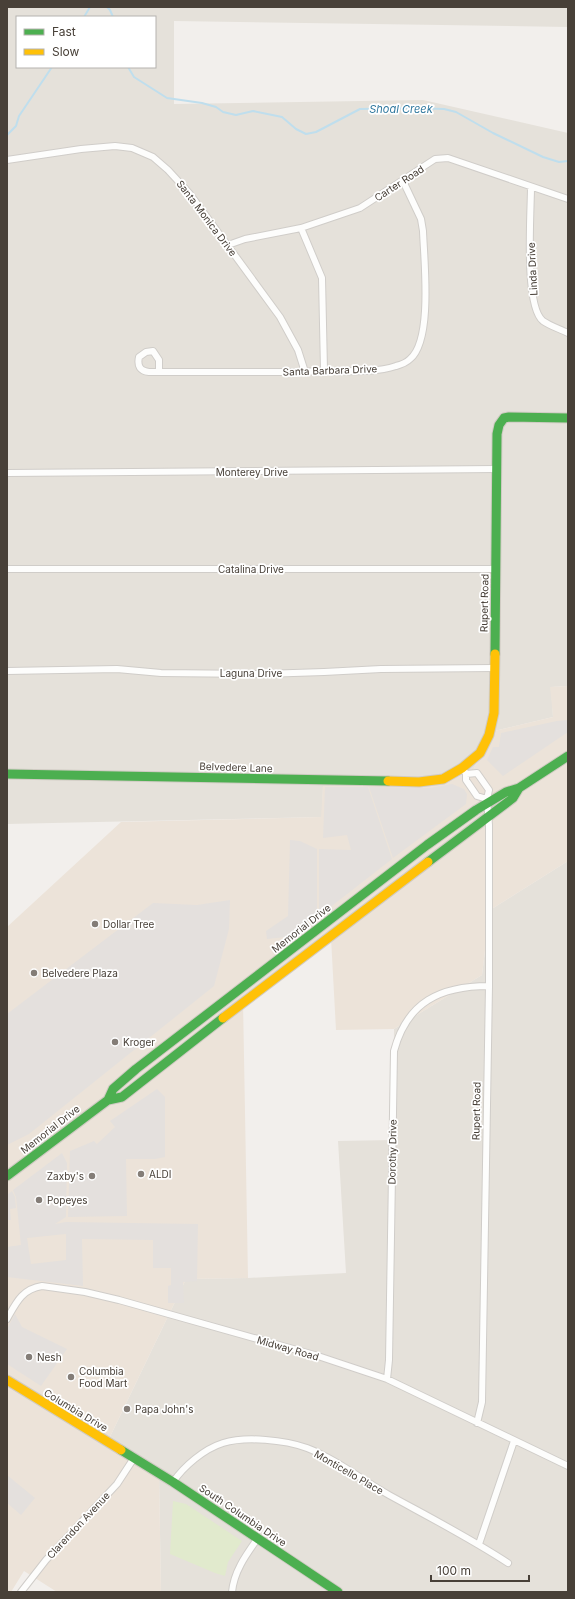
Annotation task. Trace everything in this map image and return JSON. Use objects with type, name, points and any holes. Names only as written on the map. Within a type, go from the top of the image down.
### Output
[{"type":"main road","name":"Rupert Road","points":[[464,771],[480,753],[489,735],[494,713],[498,470],[497,434],[501,420],[509,417],[568,418]]},
{"type":"main road","name":"Memorial Drive","points":[[108,1100],[113,1089],[208,1012],[291,951],[328,920],[427,845],[487,801],[519,788],[568,756]]},
{"type":"main road","name":"Belvedere Lane","points":[[7,774],[419,782],[443,778],[464,771]]},
{"type":"main road","name":"Memorial Drive","points":[[7,1176],[92,1111],[108,1100],[122,1096],[132,1089],[181,1050],[380,901],[513,798],[519,788]]},
{"type":"main road","name":"Columbia Drive","points":[[7,1380],[134,1458]]},
{"type":"main road","name":"South Columbia Drive","points":[[134,1458],[173,1482],[338,1592]]},
{"type":"street","name":"Santa Monica Drive","points":[[7,160],[115,146],[132,148],[153,157],[168,170],[190,194],[280,317],[298,350],[305,372]]},
{"type":"street","name":"Carter Road","points":[[228,245],[245,239],[301,228],[360,208],[435,159],[448,158],[568,199]]},
{"type":"street","name":"Santa Barbara Drive","points":[[159,372],[305,372],[324,370],[365,370],[396,366],[410,359],[418,346],[423,331],[425,316],[423,231],[421,219],[403,181]]},
{"type":"street","name":"Linda Drive","points":[[531,187],[530,262],[532,296],[535,310],[542,321],[568,333]]},
{"type":"street","points":[[301,228],[322,278],[324,370]]},
{"type":"street","name":"Monterey Drive","points":[[7,473],[498,470]]},
{"type":"street","name":"Catalina Drive","points":[[7,569],[496,569]]},
{"type":"street","name":"Laguna Drive","points":[[7,671],[117,668],[161,673],[262,674],[381,669],[494,668]]},
{"type":"street","points":[[464,771],[466,780],[477,796],[487,801]]},
{"type":"street","name":"Rupert Road","points":[[464,771],[477,773],[489,790],[487,801],[489,986],[482,1402],[477,1423]]},
{"type":"street","name":"Dorothy Drive","points":[[387,1379],[389,1352],[394,1051],[398,1037],[417,1007],[449,990],[470,986],[489,986]]},
{"type":"street","name":"Midway Road","points":[[7,1319],[20,1296],[29,1289],[35,1287],[42,1286],[85,1292],[119,1300],[318,1356],[387,1379],[568,1466]]},
{"type":"street","name":"Monticello Place","points":[[173,1482],[178,1474],[191,1463],[207,1451],[222,1443],[264,1440],[289,1443],[307,1448],[326,1457],[386,1494],[480,1544],[508,1563]]},
{"type":"street","points":[[480,1544],[514,1441]]},
{"type":"street","name":"Clarendon Avenue","points":[[22,1592],[46,1560],[117,1484],[134,1458]]},
{"type":"street","points":[[232,1592],[238,1570],[248,1551],[258,1538]]},
{"type":"shaded area","points":[[7,7],[568,7],[568,27],[174,21],[174,104],[423,100],[568,133],[568,686],[551,687],[553,717],[494,731],[472,772],[430,786],[323,786],[322,817],[7,824]]},
{"type":"shaded area","points":[[568,686],[568,861],[490,910],[482,975],[394,1029],[336,1030],[331,938],[243,1001],[248,1278],[186,1279],[107,1443],[159,1473],[161,1592],[57,1592],[24,1571],[11,1592],[7,1592],[7,927],[121,822],[321,817],[323,786],[430,786],[472,772],[494,731],[553,717],[550,687]]},
{"type":"shaded area","points":[[568,720],[568,732],[503,776],[487,760],[493,747],[499,747],[501,733]]},
{"type":"shaded area","points":[[452,784],[464,789],[467,794],[466,804],[393,858],[369,787],[430,788]]},
{"type":"shaded area","points":[[325,787],[368,787],[392,859],[319,916],[319,849],[351,850],[347,835],[323,838]]},
{"type":"shaded area","points":[[290,840],[300,841],[317,849],[317,915],[285,937],[267,939],[266,931],[288,916]]},
{"type":"shaded area","points":[[568,861],[568,1592],[161,1592],[159,1473],[107,1443],[186,1279],[248,1278],[346,1273],[338,1141],[393,1140],[394,1029],[482,975],[490,910]]},
{"type":"shaded area","points":[[230,900],[229,929],[214,986],[29,1134],[7,1145],[7,1014],[153,903],[197,905]]},
{"type":"shaded area","points":[[157,1089],[165,1097],[165,1157],[155,1159],[126,1159],[127,1216],[68,1217],[70,1151],[94,1141],[97,1144],[115,1127],[110,1121]]},
{"type":"shaded area","points":[[62,1153],[67,1163],[66,1217],[55,1224],[66,1222],[198,1224],[197,1281],[183,1282],[184,1303],[168,1303],[168,1286],[171,1285],[171,1268],[153,1268],[153,1240],[82,1239],[83,1286],[7,1277],[7,1247],[21,1245],[16,1197],[13,1190]],"holes":[[[66,1234],[66,1260],[31,1264],[27,1238]]]},
{"type":"shaded area","points":[[12,1191],[15,1197],[16,1208],[10,1209],[11,1220],[7,1220],[7,1195]]},
{"type":"shaded area","points":[[15,1314],[22,1327],[67,1349],[41,1386],[7,1364],[7,1329]]},
{"type":"shaded area","points":[[7,1475],[35,1498],[21,1515],[7,1503]]},
{"type":"green space","points":[[173,1501],[186,1504],[242,1541],[228,1562],[225,1576],[170,1554]]},
{"type":"waterway","points":[[85,16],[90,7]]},
{"type":"waterway","name":"Shoal Creek","points":[[107,7],[113,16]]},
{"type":"waterway","points":[[7,135],[16,126],[19,116],[51,68]]},
{"type":"waterway","name":"Shoal Creek","points":[[129,68],[134,77],[167,98],[202,103],[216,107],[223,112],[236,115],[253,111],[282,117],[296,129],[306,134],[316,132],[360,109],[444,109],[456,112],[493,133],[543,157],[559,162],[568,161]]},
{"type":"traffic: fast","points":[[495,654],[497,434],[499,425],[504,418],[509,417],[568,418]]},
{"type":"traffic: fast","points":[[108,1100],[113,1089],[136,1069],[427,845],[476,810],[506,792],[519,788],[568,756]]},
{"type":"traffic: fast","points":[[7,774],[388,781]]},
{"type":"traffic: fast","points":[[428,862],[513,798],[519,788]]},
{"type":"traffic: fast","points":[[7,1176],[108,1100],[122,1097],[223,1018]]},
{"type":"traffic: fast","points":[[121,1450],[173,1482],[338,1592]]},
{"type":"traffic: slow","points":[[388,781],[419,782],[443,779],[462,768],[480,753],[489,735],[494,713],[495,654]]},
{"type":"traffic: slow","points":[[223,1018],[428,862]]},
{"type":"traffic: slow","points":[[7,1380],[121,1450]]},
{"type":"place","name":"Dollar Tree","points":[[95,924]]},
{"type":"place","name":"Belvedere Plaza","points":[[34,973]]},
{"type":"place","name":"Kroger","points":[[115,1042]]},
{"type":"place","name":"ALDI","points":[[141,1174]]},
{"type":"place","name":"Zaxby's","points":[[92,1176]]},
{"type":"place","name":"Popeyes","points":[[39,1200]]},
{"type":"place","name":"Nesh","points":[[29,1357]]},
{"type":"place","name":"Columbia Food Mart","points":[[71,1377]]},
{"type":"place","name":"Papa John's","points":[[127,1409]]}]
